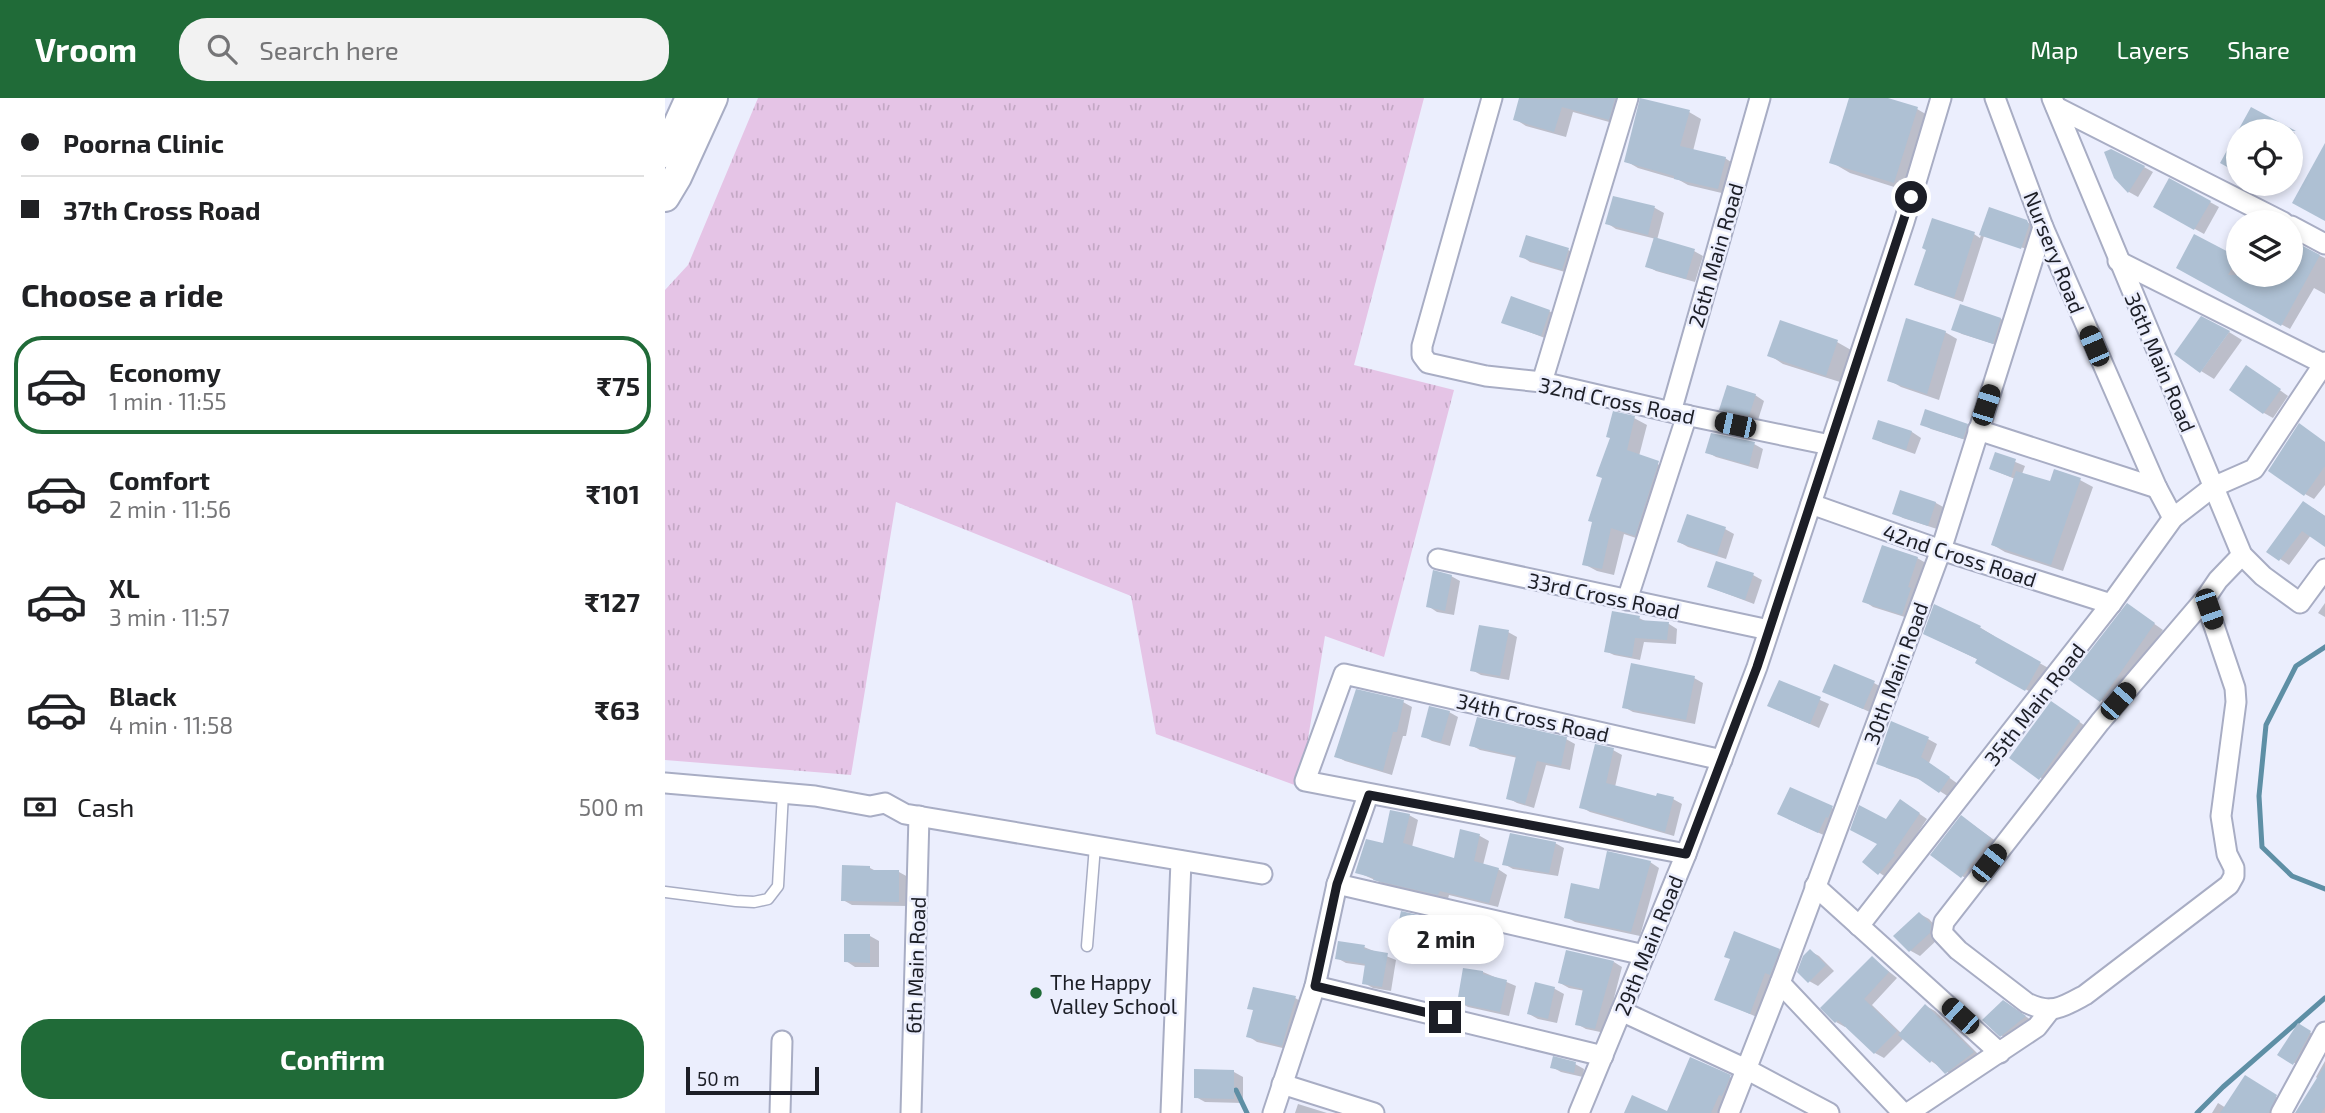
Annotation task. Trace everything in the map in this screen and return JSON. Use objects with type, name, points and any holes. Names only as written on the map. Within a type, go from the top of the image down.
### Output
[{"type":"main road","points":[[665,153],[690,98]]},
{"type":"main road","points":[[665,197],[713,98]]},
{"type":"street","name":"32nd Cross Road","points":[[1492,98],[1422,346],[1422,355],[1428,363],[1486,376],[1542,382],[1830,445]]},
{"type":"street","points":[[1542,382],[1628,98]]},
{"type":"street","name":"29th Main Road","points":[[1579,1113],[1723,760],[1769,630],[1904,222],[1941,98]]},
{"type":"street","name":"Nursery Road","points":[[1995,98],[2042,228],[2157,488],[2173,518]]},
{"type":"street","name":"26th Main Road","points":[[1627,600],[1679,413],[1756,99]]},
{"type":"street","points":[[2054,102],[2260,210]]},
{"type":"street","name":"36th Main Road","points":[[2054,102],[2242,555],[2263,576],[2300,603],[2325,569]]},
{"type":"street","name":"30th Main Road","points":[[1729,1113],[1941,550],[2042,228]]},
{"type":"street","points":[[2303,232],[2325,244]]},
{"type":"street","points":[[2118,261],[2325,363]]},
{"type":"street","name":"35th Main Road","points":[[1859,926],[2111,604],[2173,518],[2213,487],[2254,469],[2325,363]]},
{"type":"street","points":[[1978,430],[2157,488]]},
{"type":"street","name":"42nd Cross Road","points":[[1811,504],[1941,550],[2111,604]]},
{"type":"street","points":[[2205,599],[2236,695],[2221,816],[2227,854],[2234,868],[2234,876],[2229,885],[2085,995],[2059,1009],[2041,1009],[2027,1003],[1958,950],[1942,933],[1944,922],[2100,722],[2242,555]]},
{"type":"street","name":"33rd Cross Road","points":[[1438,559],[1769,630]]},
{"type":"street","name":"34th Cross Road","points":[[1369,795],[1305,781],[1343,674],[1723,760]]},
{"type":"street","points":[[665,783],[815,796],[870,806],[885,803],[912,815],[1262,874]]},
{"type":"street","points":[[1273,1113],[1315,986],[1337,884],[1369,795],[1686,854]]},
{"type":"street","name":"6th Main Road","points":[[911,1113],[912,815]]},
{"type":"street","points":[[1171,1113],[1181,861]]},
{"type":"street","points":[[1337,884],[1644,955]]},
{"type":"street","points":[[1815,886],[2000,1053]]},
{"type":"street","points":[[1780,982],[1903,1113]]},
{"type":"street","points":[[1315,986],[1603,1055]]},
{"type":"street","points":[[1908,1113],[2037,1027],[2051,1009]]},
{"type":"street","points":[[1621,1011],[1746,1069],[1829,1113]]},
{"type":"street","points":[[2281,1113],[2325,1032]]},
{"type":"street","points":[[780,1113],[782,1041]]},
{"type":"street","points":[[1282,1084],[1374,1113]]},
{"type":"lane","points":[[665,892],[736,901],[754,902],[768,899],[778,886],[783,793]]},
{"type":"lane","points":[[1087,946],[1095,846]]},
{"type":"green space","points":[[758,98],[1424,98],[1354,365],[1454,390],[1384,657],[1325,636],[1300,787],[1156,734],[1131,596],[896,502],[851,775],[665,760],[665,290],[688,265]]},
{"type":"building","points":[[1519,98],[1615,98],[1609,120],[1562,107],[1554,132],[1513,120]]},
{"type":"building","points":[[1640,98],[1690,110],[1680,146],[1726,157],[1718,189],[1674,179],[1674,176],[1624,162]]},
{"type":"building","points":[[1849,98],[1888,98],[1918,107],[1894,183],[1829,163]]},
{"type":"building","points":[[2251,107],[2274,119],[2244,119]]},
{"type":"building","points":[[2325,143],[2325,221],[2292,203],[2296,196],[2303,196],[2303,183]]},
{"type":"building","points":[[2111,149],[2145,166],[2128,193],[2114,178],[2104,152]]},
{"type":"building","points":[[2226,152],[2226,166],[2220,163]]},
{"type":"building","points":[[2169,178],[2211,201],[2194,230],[2153,207]]},
{"type":"building","points":[[1613,196],[1655,206],[1648,235],[1605,224]]},
{"type":"building","points":[[1989,207],[2027,220],[2029,225],[2021,249],[1979,235]]},
{"type":"building","points":[[1932,218],[1975,232],[1954,298],[1914,285],[1926,250],[1922,248]]},
{"type":"building","points":[[2194,234],[2226,251],[2226,287],[2302,287],[2281,326],[2176,268]]},
{"type":"building","points":[[1526,235],[1569,248],[1562,270],[1519,257]]},
{"type":"building","points":[[1654,237],[1695,249],[1686,279],[1645,267]]},
{"type":"building","points":[[2303,246],[2320,255],[2303,286]]},
{"type":"building","points":[[1511,296],[1550,310],[1541,336],[1501,323]]},
{"type":"building","points":[[1960,304],[2001,318],[1993,344],[1951,330]]},
{"type":"building","points":[[2201,316],[2230,331],[2200,373],[2174,354]]},
{"type":"building","points":[[1906,318],[1946,331],[1927,394],[1887,381]]},
{"type":"building","points":[[1780,320],[1838,340],[1826,376],[1767,356]]},
{"type":"building","points":[[2246,365],[2281,389],[2263,414],[2229,390]]},
{"type":"building","points":[[1727,385],[1756,394],[1749,416],[1719,410]]},
{"type":"building","points":[[1925,409],[1968,424],[1963,439],[1920,425]]},
{"type":"building","points":[[1613,411],[1635,416],[1627,450],[1659,461],[1635,536],[1611,528],[1602,569],[1582,565],[1592,522],[1588,521],[1602,478],[1596,476],[1610,438],[1606,437]]},
{"type":"building","points":[[1878,420],[1912,431],[1906,450],[1872,439]]},
{"type":"building","points":[[2299,423],[2325,442],[2325,466],[2304,496],[2268,471]]},
{"type":"building","points":[[1711,433],[1755,442],[1749,465],[1705,453]]},
{"type":"building","points":[[1995,452],[2016,459],[2011,477],[1989,469]]},
{"type":"building","points":[[2054,469],[2081,478],[2051,565],[1991,545],[2016,471],[2050,481]]},
{"type":"building","points":[[1900,490],[1936,502],[1928,526],[1892,514]]},
{"type":"building","points":[[2303,501],[2325,516],[2325,547],[2302,531],[2279,561],[2266,552]]},
{"type":"building","points":[[1687,514],[1726,527],[1717,555],[1677,542]]},
{"type":"building","points":[[1882,545],[1918,557],[1902,615],[1862,602]]},
{"type":"building","points":[[1716,561],[1754,573],[1745,600],[1707,587]]},
{"type":"building","points":[[1433,570],[1452,575],[1445,611],[1426,607]]},
{"type":"building","points":[[2127,603],[2155,623],[2100,702],[2068,679]]},
{"type":"building","points":[[1934,604],[1981,626],[1980,628],[2041,662],[2025,691],[1975,663],[1977,659],[1923,634]]},
{"type":"building","points":[[1612,611],[1640,616],[1639,620],[1669,622],[1667,640],[1635,638],[1632,657],[1604,652]]},
{"type":"building","points":[[1479,625],[1509,630],[1500,676],[1470,671]]},
{"type":"building","points":[[1631,663],[1695,676],[1686,720],[1622,708]]},
{"type":"building","points":[[1834,664],[1875,681],[1863,709],[1822,692]]},
{"type":"building","points":[[1779,680],[1821,697],[1810,724],[1767,706]]},
{"type":"building","points":[[1356,689],[1404,700],[1397,732],[1393,732],[1383,771],[1334,757]]},
{"type":"building","points":[[2051,701],[2080,721],[2039,780],[2009,758]]},
{"type":"building","points":[[1429,706],[1450,711],[1441,742],[1421,737]]},
{"type":"building","points":[[1477,717],[1567,737],[1561,766],[1537,761],[1525,804],[1506,799],[1516,756],[1469,746]]},
{"type":"building","points":[[1891,721],[1929,737],[1921,757],[1950,777],[1939,793],[1917,778],[1876,764]]},
{"type":"building","points":[[1595,744],[1614,748],[1606,783],[1656,796],[1657,793],[1674,797],[1665,832],[1579,808]]},
{"type":"building","points":[[1790,787],[1833,806],[1818,833],[1777,814]]},
{"type":"building","points":[[1900,799],[1920,813],[1893,853],[1895,855],[1878,875],[1862,862],[1877,844],[1850,830],[1859,805],[1886,819]]},
{"type":"building","points":[[1390,810],[1410,814],[1403,843],[1454,858],[1460,829],[1480,834],[1474,861],[1499,868],[1489,903],[1440,891],[1438,895],[1373,880],[1374,878],[1355,873],[1366,839],[1383,843]]},
{"type":"building","points":[[1961,815],[1991,838],[1961,878],[1930,855]]},
{"type":"building","points":[[1510,833],[1556,842],[1549,873],[1502,865]]},
{"type":"building","points":[[1607,851],[1651,861],[1631,932],[1564,918],[1571,883],[1599,889]]},
{"type":"building","points":[[842,865],[870,866],[870,870],[899,870],[899,902],[841,901]]},
{"type":"building","points":[[1401,911],[1422,916],[1413,956],[1392,951]]},
{"type":"building","points":[[1919,912],[1931,924],[1930,933],[1909,952],[1893,936]]},
{"type":"building","points":[[1734,931],[1780,949],[1770,975],[1765,973],[1750,1014],[1714,1000],[1730,959],[1724,957]]},
{"type":"building","points":[[844,934],[870,934],[870,963],[844,962]]},
{"type":"building","points":[[1338,941],[1365,945],[1364,949],[1388,953],[1382,987],[1362,984],[1365,964],[1335,959]]},
{"type":"building","points":[[1810,949],[1826,965],[1808,983],[1797,972],[1803,956]]},
{"type":"building","points":[[1566,950],[1614,961],[1595,1029],[1575,1025],[1583,989],[1558,983]]},
{"type":"building","points":[[1872,956],[1889,972],[1864,999],[1897,1031],[1874,1054],[1838,1020],[1835,1023],[1820,1008]]},
{"type":"building","points":[[1463,968],[1483,971],[1483,974],[1507,980],[1500,1012],[1457,1003]]},
{"type":"building","points":[[1535,982],[1555,987],[1548,1019],[1527,1014]]},
{"type":"building","points":[[1253,987],[1296,996],[1282,1046],[1246,1037],[1253,1010],[1247,1009]]},
{"type":"building","points":[[2003,1000],[2026,1016],[2000,1037],[1982,1020]]},
{"type":"building","points":[[1925,1004],[1974,1052],[1945,1074],[1932,1060],[1930,1063],[1898,1035]]},
{"type":"building","points":[[2298,1023],[2311,1031],[2293,1065],[2277,1055]]},
{"type":"building","points":[[1553,1056],[1576,1062],[1574,1073],[1550,1068]]},
{"type":"building","points":[[1690,1057],[1731,1075],[1711,1113],[1624,1113],[1632,1095],[1667,1111]]},
{"type":"building","points":[[2325,1065],[2325,1107],[2321,1113],[2295,1113]]},
{"type":"building","points":[[1194,1069],[1234,1070],[1234,1099],[1194,1098]]},
{"type":"building","points":[[2245,1075],[2277,1095],[2269,1113],[2220,1113]]},
{"type":"waterway","points":[[2325,647],[2296,666],[2266,725],[2259,796],[2262,847],[2292,876],[2325,889]]},
{"type":"waterway","points":[[2197,1113],[2325,998]]},
{"type":"waterway","points":[[1236,1090],[1247,1113]]},
{"type":"place","name":"The Happy Valley School","points":[[1036,993]]},
{"type":"route","points":[[1445,1017],[1315,986],[1337,884],[1369,795],[1686,854],[1757,667],[1911,197]]}]
